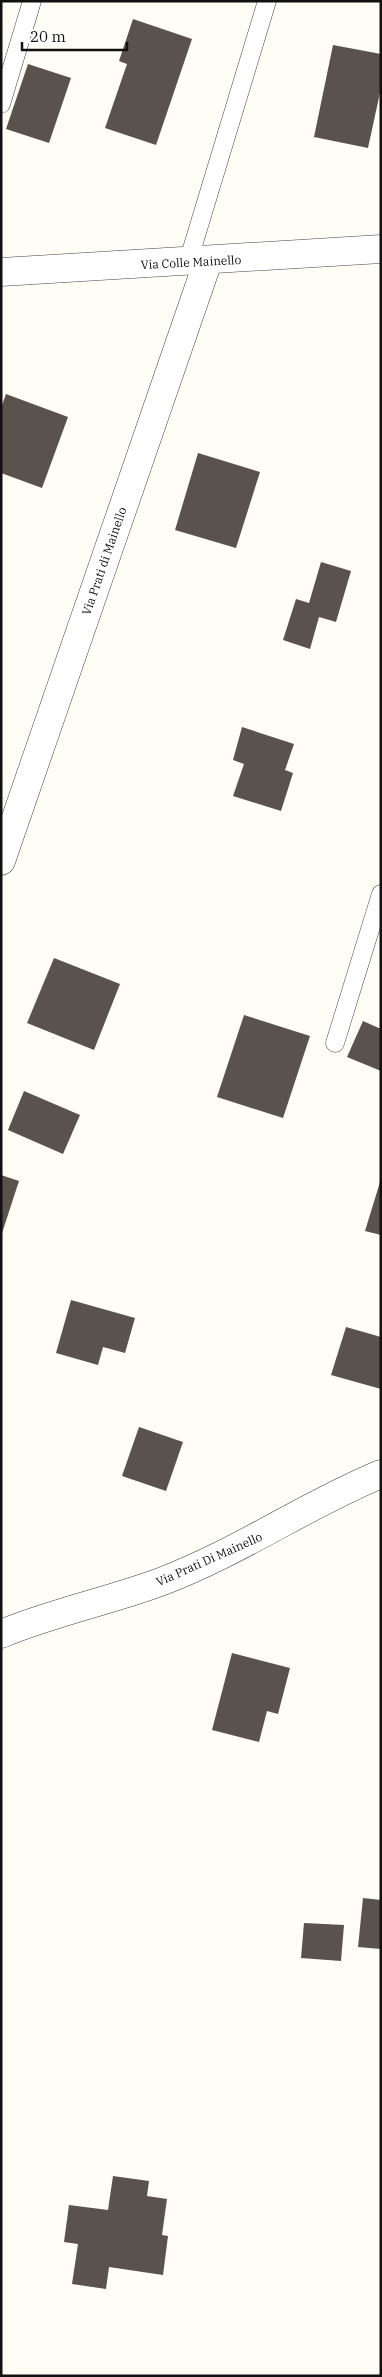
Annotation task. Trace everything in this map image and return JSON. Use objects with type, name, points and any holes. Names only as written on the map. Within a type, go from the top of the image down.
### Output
[{"type":"street","name":"Via Colle Mainello","points":[[1,272],[198,262],[381,249]]},
{"type":"street","name":"Via Prati di Mainello","points":[[1,861],[198,262]]},
{"type":"street","name":"Via Prati Di Mainello","points":[[1,1634],[163,1581],[268,1532],[362,1482],[381,1474]]},
{"type":"lane","points":[[1,104],[32,1]]},
{"type":"lane","points":[[198,262],[267,1]]},
{"type":"lane","points":[[334,1043],[381,894]]},
{"type":"building","points":[[133,19],[192,39],[156,145],[105,128],[127,64],[119,61]]},
{"type":"building","points":[[333,45],[381,54],[381,88],[368,148],[314,137]]},
{"type":"building","points":[[28,64],[71,78],[49,143],[6,129]]},
{"type":"building","points":[[6,394],[68,417],[42,488],[1,473],[1,408]]},
{"type":"building","points":[[198,453],[260,472],[236,548],[175,530]]},
{"type":"building","points":[[321,562],[351,571],[336,622],[319,617],[310,649],[283,640],[296,599],[309,603]]},
{"type":"building","points":[[242,727],[294,744],[285,770],[293,773],[281,811],[233,796],[244,764],[233,760]]},
{"type":"building","points":[[54,958],[120,984],[94,1050],[27,1023]]},
{"type":"building","points":[[244,1015],[310,1036],[283,1118],[217,1097]]},
{"type":"building","points":[[363,1021],[381,1029],[381,1071],[347,1057]]},
{"type":"building","points":[[24,1091],[80,1115],[63,1154],[8,1130]]},
{"type":"building","points":[[1,1175],[19,1181],[2,1233],[1,1232]]},
{"type":"building","points":[[381,1182],[381,1235],[365,1231]]},
{"type":"building","points":[[71,1300],[135,1318],[125,1353],[103,1347],[98,1365],[56,1353]]},
{"type":"building","points":[[346,1327],[381,1337],[381,1389],[331,1375]]},
{"type":"building","points":[[139,1427],[183,1442],[166,1491],[122,1476]]},
{"type":"building","points":[[232,1653],[290,1668],[278,1714],[267,1711],[259,1742],[212,1730]]},
{"type":"building","points":[[363,1898],[381,1900],[381,1949],[358,1947]]},
{"type":"building","points":[[304,1923],[344,1925],[341,1961],[301,1958]]},
{"type":"building","points":[[113,2176],[149,2181],[147,2196],[167,2199],[162,2235],[168,2236],[163,2275],[109,2267],[106,2289],[72,2284],[78,2244],[64,2242],[69,2205],[108,2210]]}]
